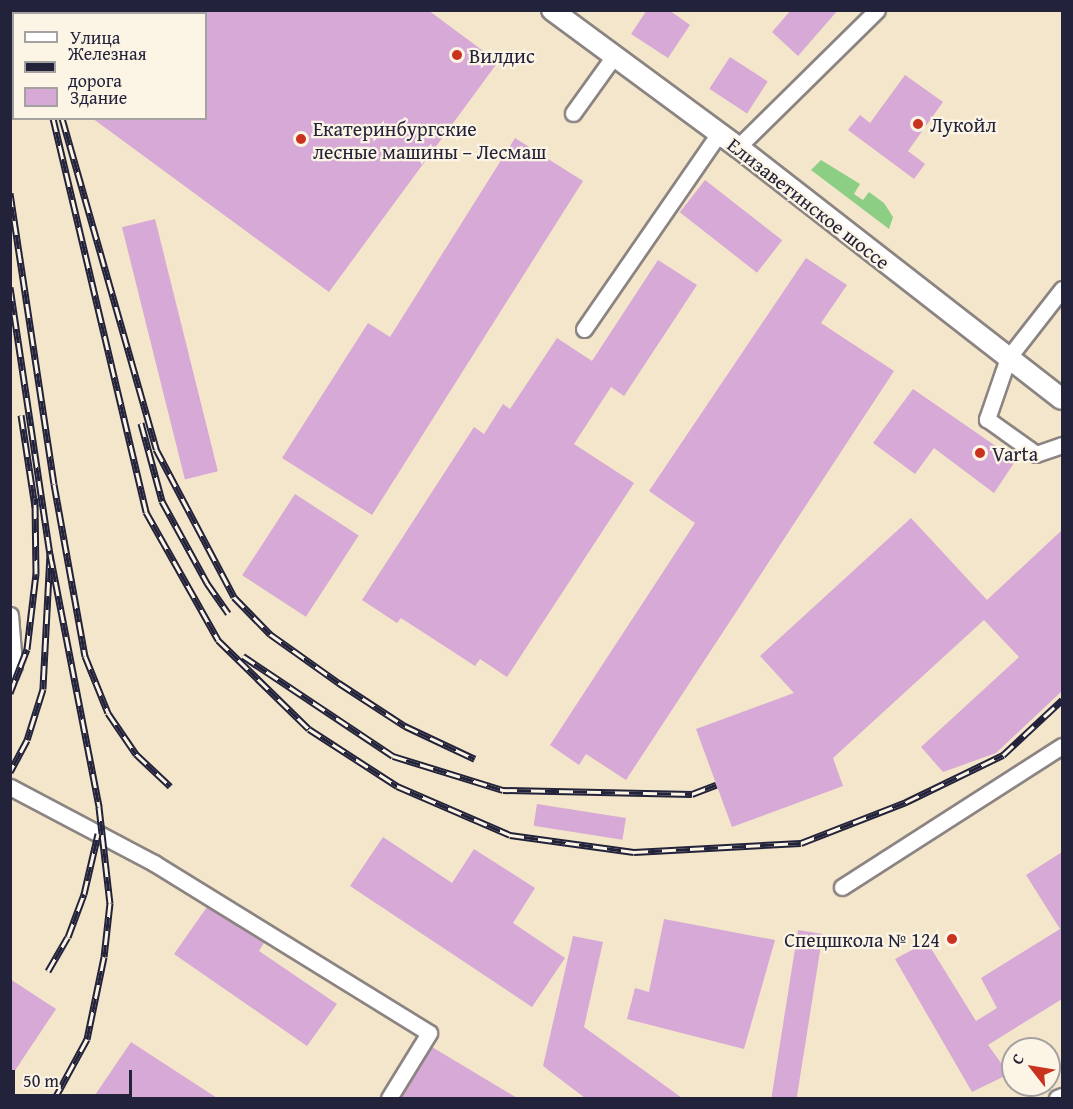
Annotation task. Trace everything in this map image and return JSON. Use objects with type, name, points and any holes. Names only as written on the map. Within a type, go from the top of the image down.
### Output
[{"type":"main road","name":"Елизаветинское шоссе","points":[[552,10],[738,147],[1062,399]]},
{"type":"street","points":[[738,147],[877,10]]},
{"type":"street","points":[[573,113],[614,56]]},
{"type":"street","points":[[584,329],[719,133]]},
{"type":"street","points":[[1062,289],[1008,358],[987,419],[1036,454],[1062,446]]},
{"type":"street","points":[[10,615],[14,665],[10,674]]},
{"type":"street","points":[[842,887],[1062,746]]},
{"type":"street","points":[[10,787],[154,863],[429,1033],[389,1098]]},
{"type":"street","points":[[1057,1098],[1062,1096]]},
{"type":"green space","points":[[821,160],[860,184],[854,194],[863,200],[869,192],[884,203],[893,217],[889,229],[811,170]]},
{"type":"building","name":"Екатеринбургские лесные машины – Лесмаш","points":[[206,10],[428,10],[498,62],[329,292],[95,120],[207,120]]},
{"type":"building","points":[[647,10],[669,10],[690,25],[668,58],[631,34]]},
{"type":"building","points":[[791,10],[838,10],[798,56],[772,32]]},
{"type":"building","points":[[730,57],[768,82],[747,113],[709,89]]},
{"type":"building","points":[[905,75],[943,102],[908,151],[925,164],[914,179],[848,130],[860,115],[870,123]]},
{"type":"building","points":[[515,138],[583,181],[372,515],[282,458],[368,323],[390,337]]},
{"type":"building","points":[[705,180],[782,240],[757,273],[680,212]]},
{"type":"building","points":[[155,219],[218,471],[185,480],[122,227]]},
{"type":"building","points":[[806,258],[847,285],[821,323],[894,371],[626,780],[586,754],[579,765],[550,745],[695,523],[649,491]]},
{"type":"building","points":[[658,260],[697,285],[624,396],[611,387],[574,444],[634,483],[507,677],[480,659],[475,666],[401,618],[397,623],[362,600],[474,427],[484,434],[503,404],[510,409],[557,338],[592,361]]},
{"type":"building","points":[[913,389],[1016,460],[994,493],[934,448],[915,474],[873,443]]},
{"type":"building","points":[[295,494],[359,535],[306,617],[242,575]]},
{"type":"building","points":[[911,518],[987,600],[1062,530],[1062,691],[996,753],[943,772],[921,747],[1019,657],[984,620],[833,758],[843,786],[732,827],[696,729],[794,693],[760,656]]},
{"type":"building","points":[[537,804],[626,818],[622,840],[534,826]]},
{"type":"building","points":[[383,837],[452,883],[474,849],[535,888],[513,923],[565,958],[532,1007],[350,886]]},
{"type":"building","points":[[1062,852],[1062,999],[988,1045],[1001,1063],[1001,1078],[972,1092],[895,959],[927,942],[976,1021],[997,1008],[981,978],[1060,929],[1026,875]]},
{"type":"building","points":[[207,907],[264,943],[259,951],[337,1004],[307,1046],[174,954]]},
{"type":"building","points":[[664,919],[775,940],[744,1049],[627,1019],[635,988],[649,992]]},
{"type":"building","points":[[798,930],[823,934],[797,1098],[771,1098]]},
{"type":"building","points":[[573,936],[603,942],[584,1027],[682,1098],[585,1098],[543,1066]]},
{"type":"building","points":[[10,979],[56,1009],[10,1078]]},
{"type":"building","points":[[131,1042],[217,1098],[93,1098]]},
{"type":"building","points":[[432,1047],[517,1098],[401,1098]]},
{"type":"railway","points":[[53,120],[146,512],[218,640],[309,729],[397,786],[510,835],[634,852],[801,843],[906,802],[1003,755],[1062,700]]},
{"type":"railway","points":[[63,120],[156,449],[234,597],[270,634],[339,683],[405,726],[475,759]]},
{"type":"railway","points":[[10,193],[54,484],[85,656],[108,713],[136,754],[170,786]]},
{"type":"railway","points":[[10,287],[50,554],[43,689],[27,740],[10,772]]},
{"type":"railway","points":[[21,415],[35,507]]},
{"type":"railway","points":[[141,423],[162,501],[207,583],[228,613]]},
{"type":"railway","points":[[10,693],[27,649],[36,574],[35,498]]},
{"type":"railway","points":[[50,554],[99,807],[110,903],[104,957],[87,1039],[55,1098]]},
{"type":"railway","points":[[243,656],[393,756],[503,790],[692,794],[716,785]]},
{"type":"railway","points":[[48,971],[68,937],[84,894],[98,834]]},
{"type":"place","name":"Вилдис","points":[[457,55]]},
{"type":"place","name":"Лукойл","points":[[918,124]]},
{"type":"place","name":"Екатеринбургские лесные машины – Лесмаш","points":[[301,139]]},
{"type":"place","name":"Varta","points":[[980,453]]},
{"type":"place","name":"Спецшкола № 124","points":[[952,939]]}]
